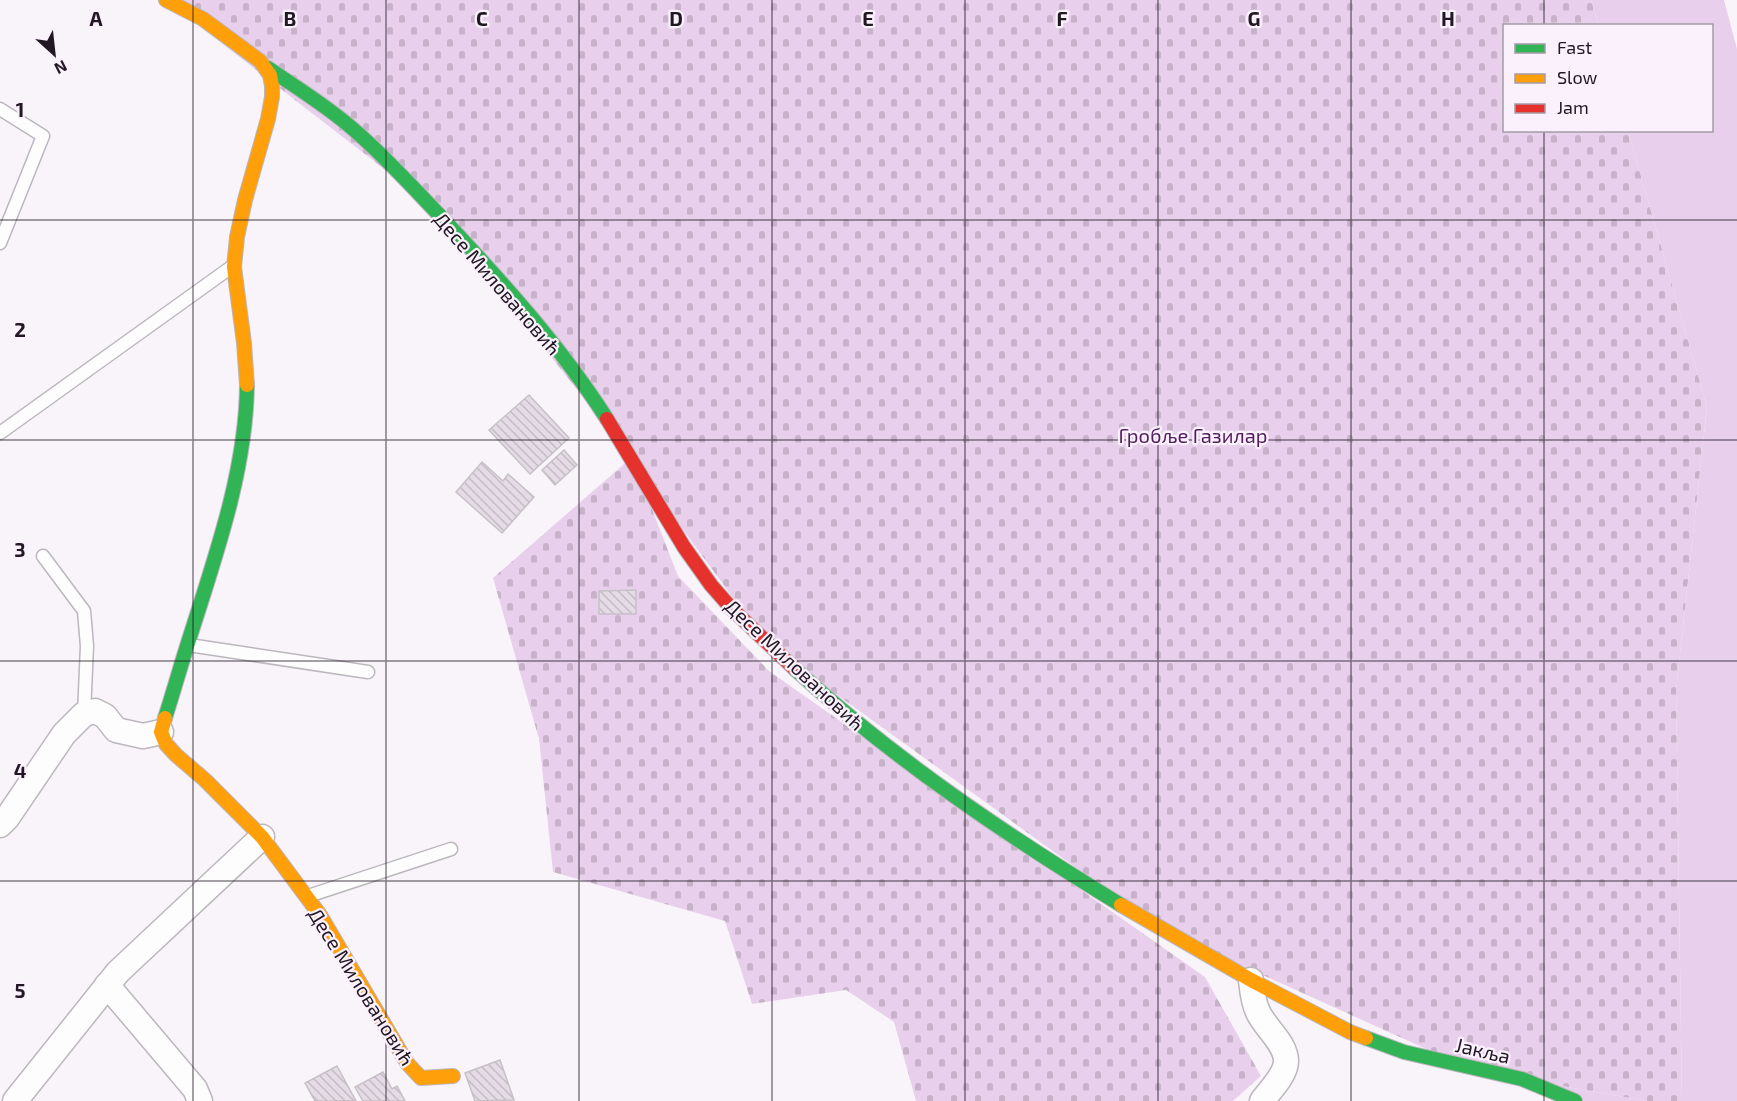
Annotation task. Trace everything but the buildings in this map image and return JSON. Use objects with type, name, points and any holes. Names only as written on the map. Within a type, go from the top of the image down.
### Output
[{"type":"street","name":"Десе Миловановић","points":[[166,0],[203,19],[353,129],[432,206],[542,329],[582,382],[615,430],[684,547],[732,609],[766,644],[819,691],[942,789],[998,828],[1121,905],[1251,980],[1350,1032],[1380,1044]]},
{"type":"street","points":[[0,825],[64,734],[84,714],[95,711],[105,716],[116,730],[143,736],[161,732],[202,603],[224,522],[243,432],[247,387],[233,266],[238,231],[271,103],[271,79],[268,68]]},
{"type":"street","name":"Десе Миловановић","points":[[161,732],[166,744],[176,755],[205,780],[262,837],[307,896],[407,1063],[421,1078],[453,1076]]},
{"type":"street","points":[[15,1101],[118,972],[262,837]]},
{"type":"street","points":[[1251,980],[1257,1011],[1283,1048],[1286,1060],[1283,1072],[1262,1101]]},
{"type":"street","points":[[108,985],[195,1089],[200,1101]]},
{"type":"street","name":"Јакља","points":[[1380,1044],[1428,1059],[1457,1063],[1522,1079],[1575,1101]]},
{"type":"lane","points":[[0,109],[43,136],[0,243]]},
{"type":"lane","points":[[0,433],[233,266]]},
{"type":"lane","points":[[43,556],[84,611],[87,646],[84,714]]},
{"type":"lane","points":[[187,645],[368,672]]},
{"type":"lane","name":"Десе Миловановић","points":[[307,896],[451,849]]},
{"type":"green space","name":"Гробље Газилар","points":[[166,0],[1591,0],[1599,24],[1503,24],[1503,132],[1628,132],[1707,407],[1676,691],[1682,1101],[1647,1101],[1522,1079],[1457,1063],[1159,928],[767,644],[634,463],[678,576],[769,671],[1205,977],[1261,1076],[1233,1101],[916,1101],[894,1022],[846,990],[752,1004],[725,921],[553,872],[539,739],[493,578],[631,458],[432,206]]},
{"type":"green space","points":[[1591,0],[1724,0],[1737,49],[1737,1101],[1682,1101],[1676,691],[1707,407],[1628,132],[1713,132],[1713,24],[1599,24]]},
{"type":"green space","points":[[1522,1079],[1647,1101],[1575,1101]]},
{"type":"traffic: fast","points":[[268,68],[343,121],[401,174],[468,245],[531,317],[571,367],[607,419]]},
{"type":"traffic: fast","points":[[165,718],[227,516],[241,451],[247,385]]},
{"type":"traffic: fast","points":[[795,669],[872,734],[952,795],[1121,905]]},
{"type":"traffic: fast","points":[[1366,1038],[1404,1052],[1522,1079],[1575,1101]]},
{"type":"traffic: slow","points":[[166,0],[203,19],[260,61],[270,75],[272,97],[268,119],[245,200],[237,237],[234,267],[247,385]]},
{"type":"traffic: slow","points":[[165,718],[161,732],[166,744],[262,837],[320,915],[407,1063],[421,1078],[453,1076]]},
{"type":"traffic: slow","points":[[1121,905],[1251,980],[1350,1032],[1366,1038]]},
{"type":"traffic: jam","points":[[607,419],[684,547],[711,585],[732,609],[795,669]]}]
